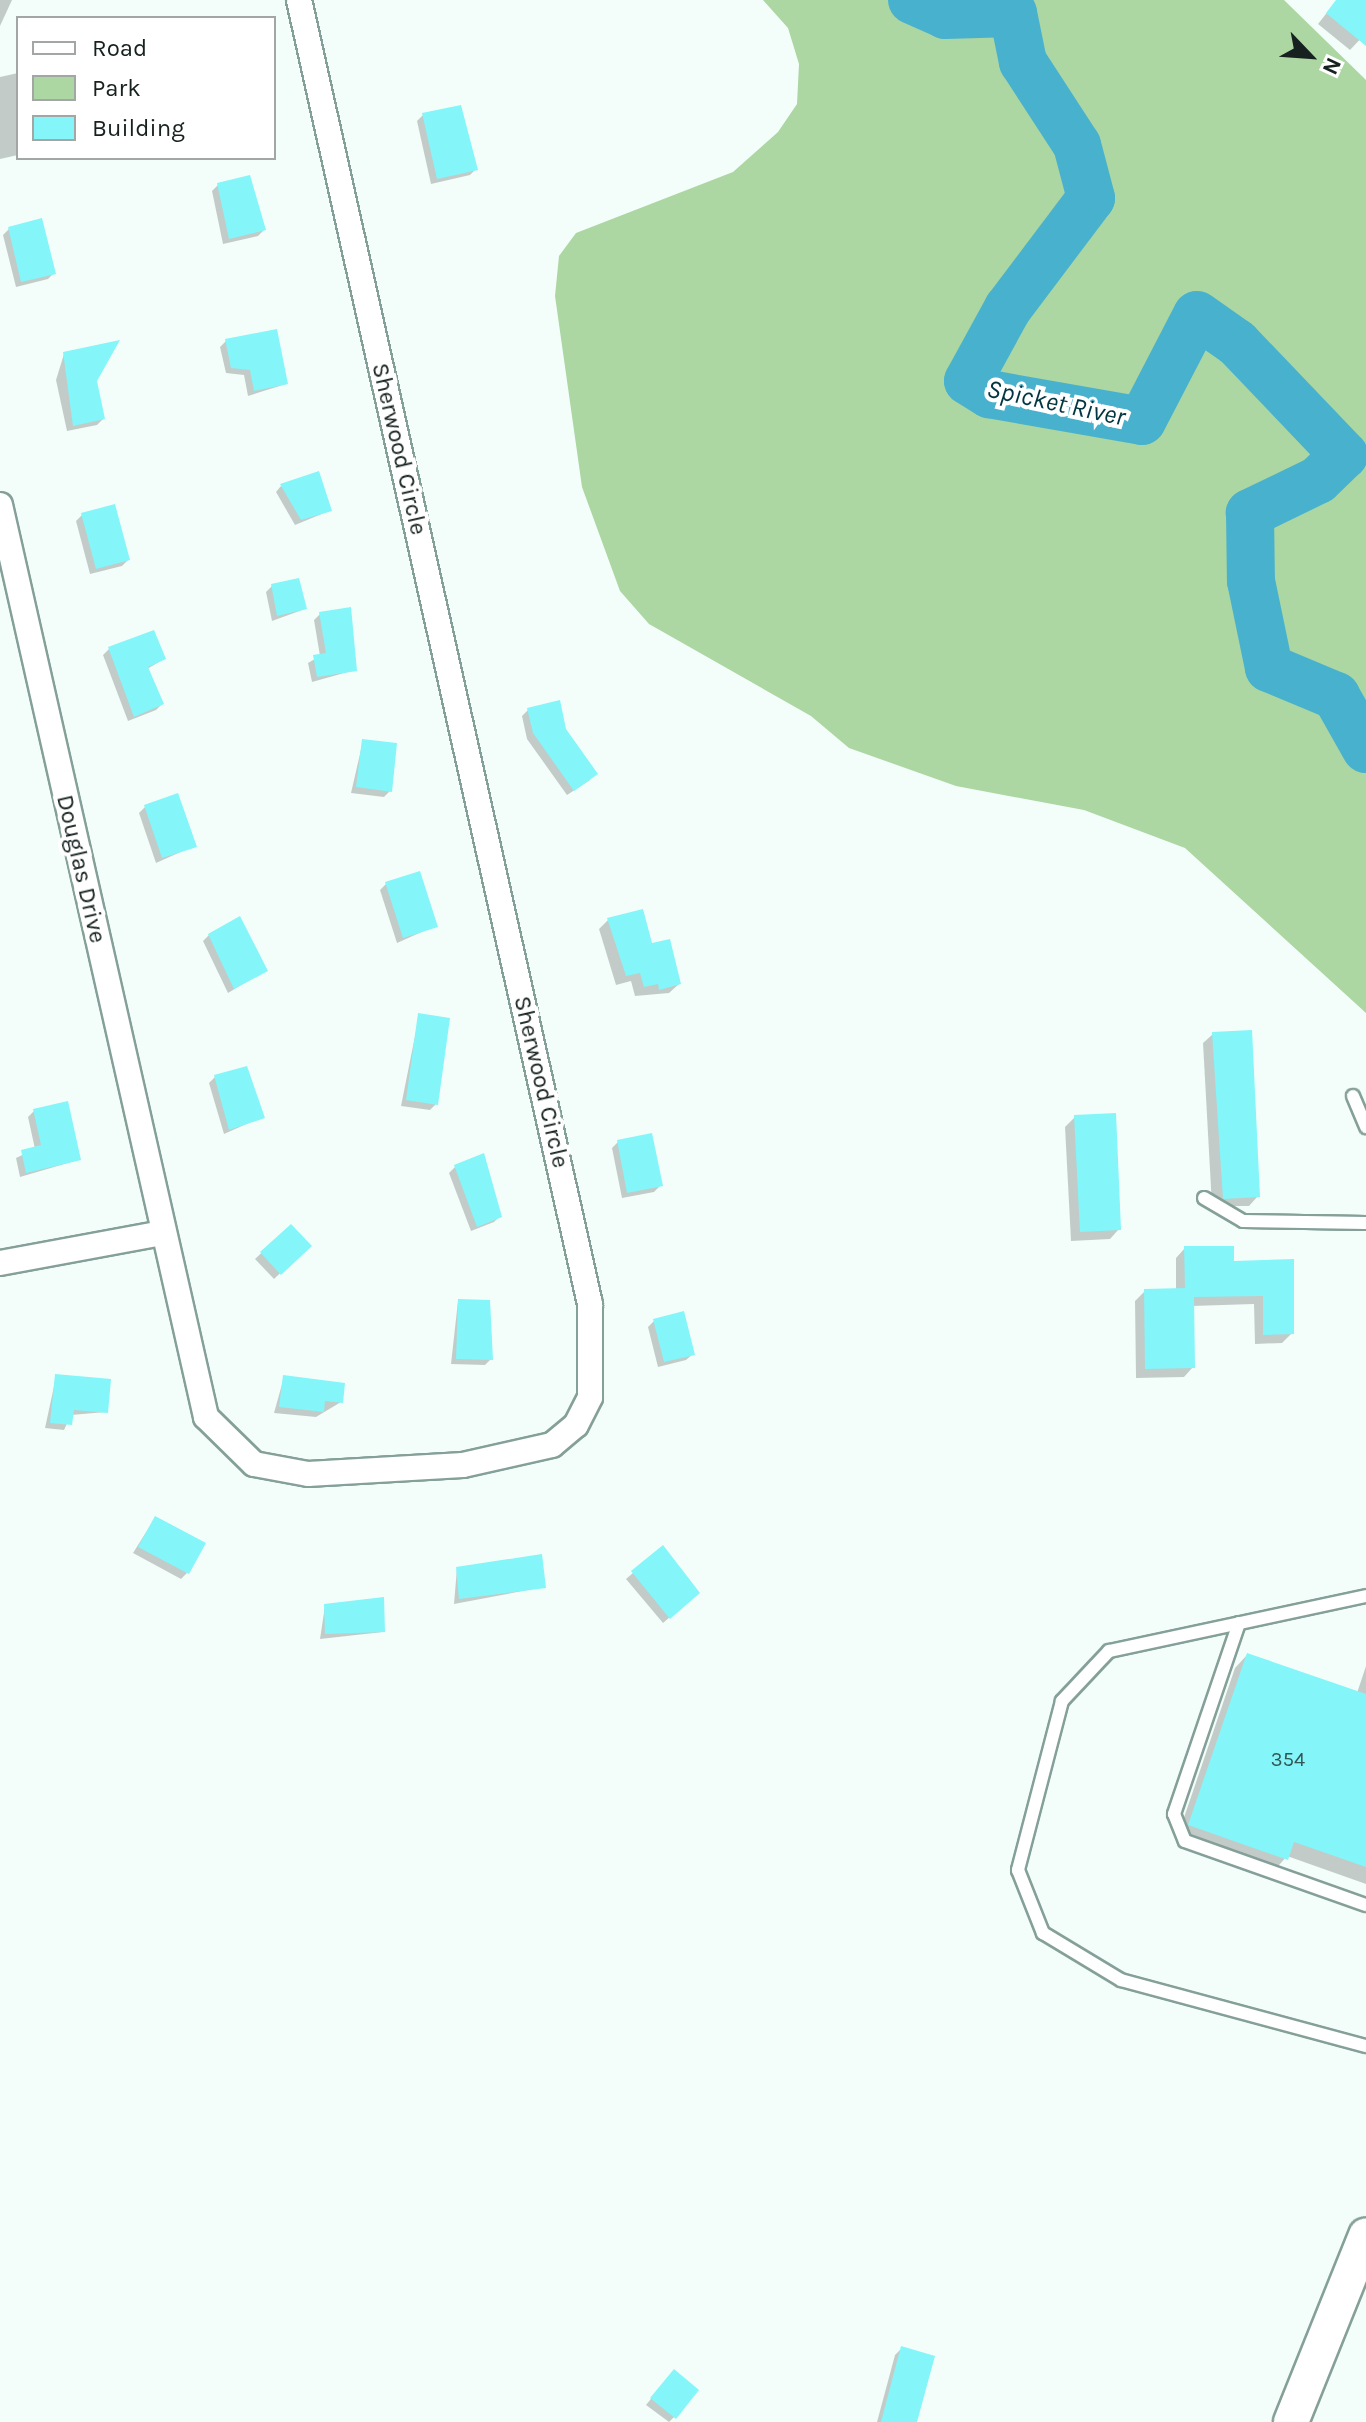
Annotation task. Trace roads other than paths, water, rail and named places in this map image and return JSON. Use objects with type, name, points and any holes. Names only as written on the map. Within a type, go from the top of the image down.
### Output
[{"type":"main road","points":[[1291,2422],[1366,2235]]},
{"type":"street","name":"Sherwood Circle","points":[[162,1233],[206,1417],[254,1464],[308,1474],[371,1472],[523,1454],[576,1425],[590,1397],[593,1335],[584,1274],[299,0]]},
{"type":"street","name":"Douglas Drive","points":[[0,505],[162,1233]]},
{"type":"street","points":[[0,1263],[162,1233]]},
{"type":"lane","points":[[1353,1096],[1366,1127]]},
{"type":"lane","points":[[1204,1198],[1243,1221],[1366,1223]]},
{"type":"lane","points":[[1366,1596],[1109,1651],[1062,1701],[1018,1870],[1043,1933],[1121,1980],[1366,2046]]},
{"type":"lane","points":[[1239,1623],[1174,1814],[1185,1841],[1366,1905]]},
{"type":"waterway","name":"Spicket River","points":[[912,0],[945,15],[1013,13],[1023,62],[1077,145],[1091,198],[1008,308],[968,381],[989,394],[1142,421],[1197,315],[1237,343],[1344,455],[1318,480],[1250,513],[1251,581],[1269,668],[1336,696],[1366,749]]}]
